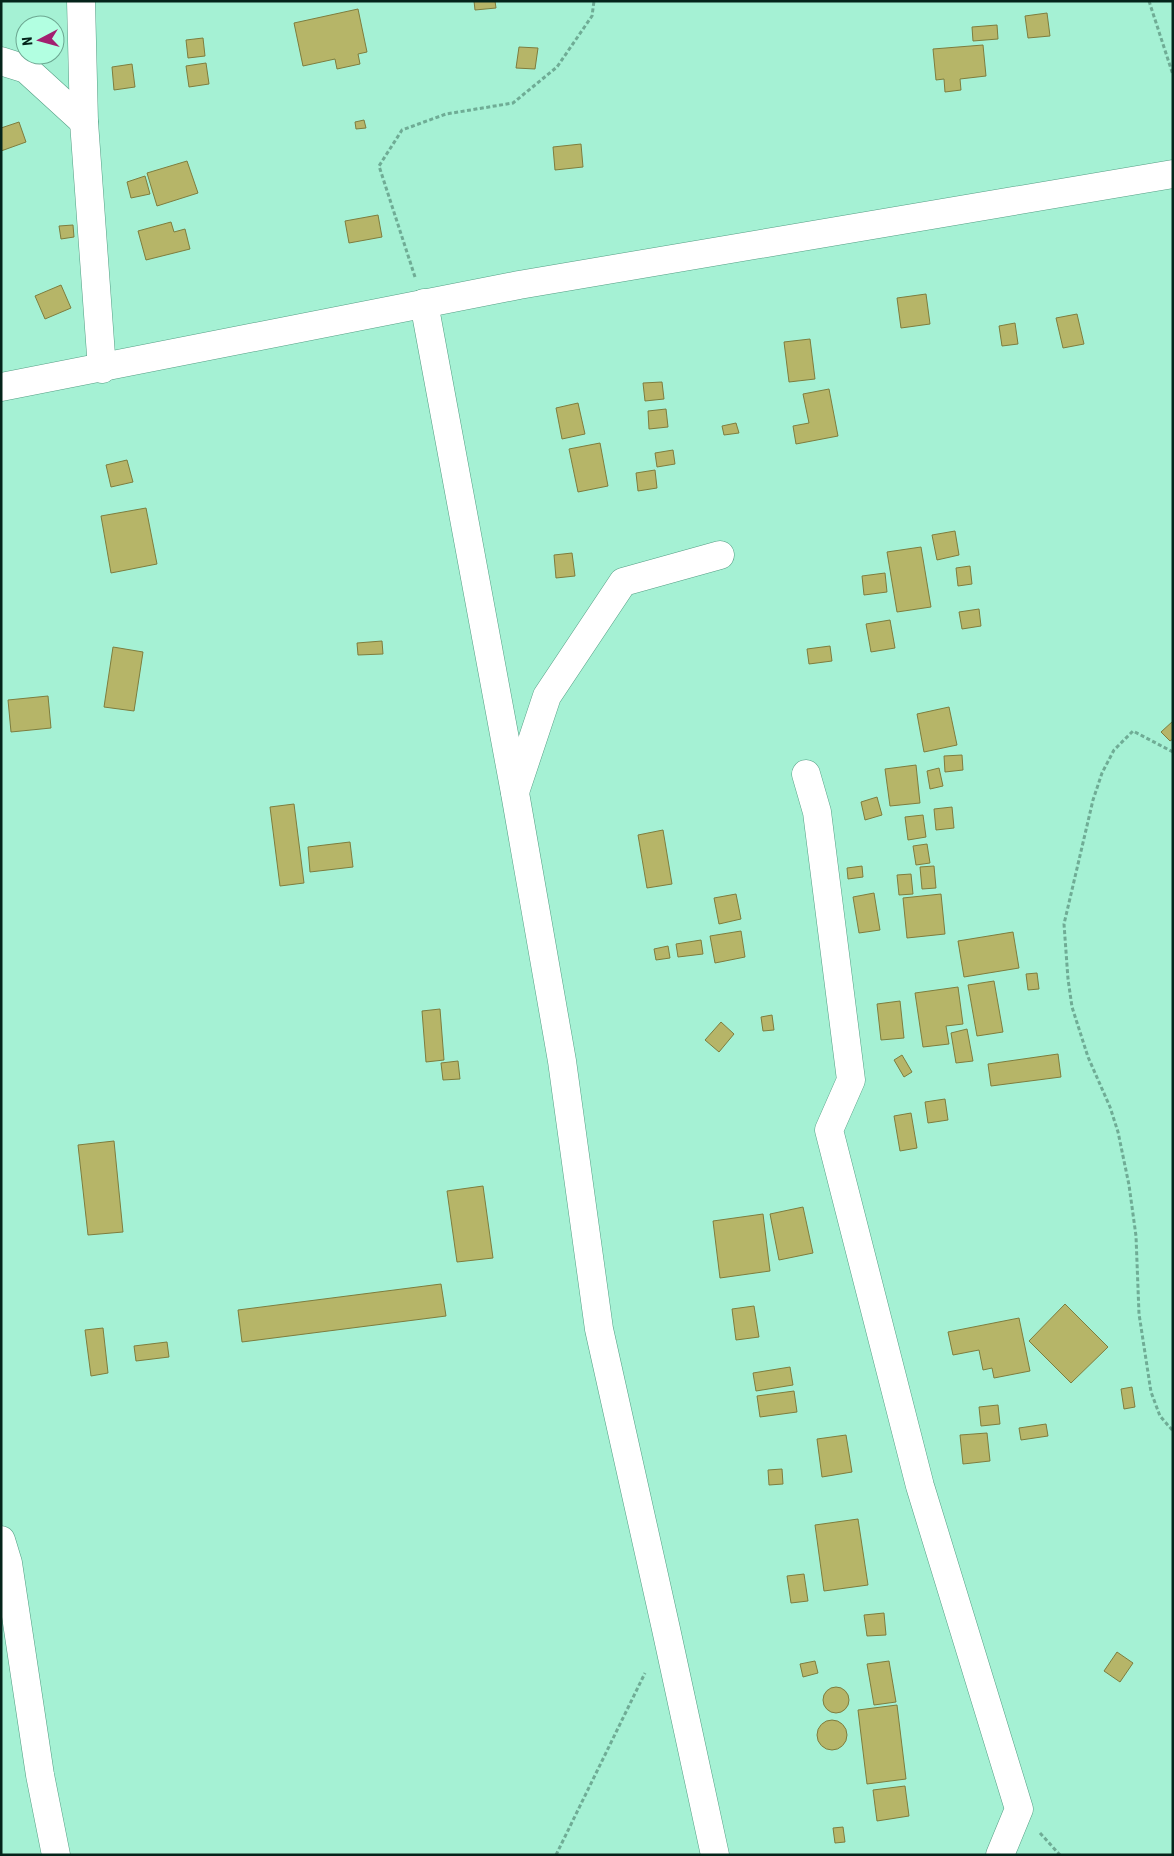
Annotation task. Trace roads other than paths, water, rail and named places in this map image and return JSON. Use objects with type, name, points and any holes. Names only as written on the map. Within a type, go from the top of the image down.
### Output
[{"type":"street","points":[[81,1],[84,122],[102,369]]},
{"type":"street","points":[[1,61],[26,69],[84,122]]},
{"type":"street","points":[[1,387],[102,369],[519,285],[1173,174]]},
{"type":"street","points":[[424,303],[515,793],[562,1061],[599,1329],[715,1855]]},
{"type":"street","points":[[515,793],[547,696],[623,582],[720,554]]},
{"type":"street","points":[[806,774],[817,812],[851,1080],[829,1130],[920,1486],[1019,1809],[1000,1855]]},
{"type":"street","points":[[1,1540],[8,1563],[40,1775],[56,1855]]}]
